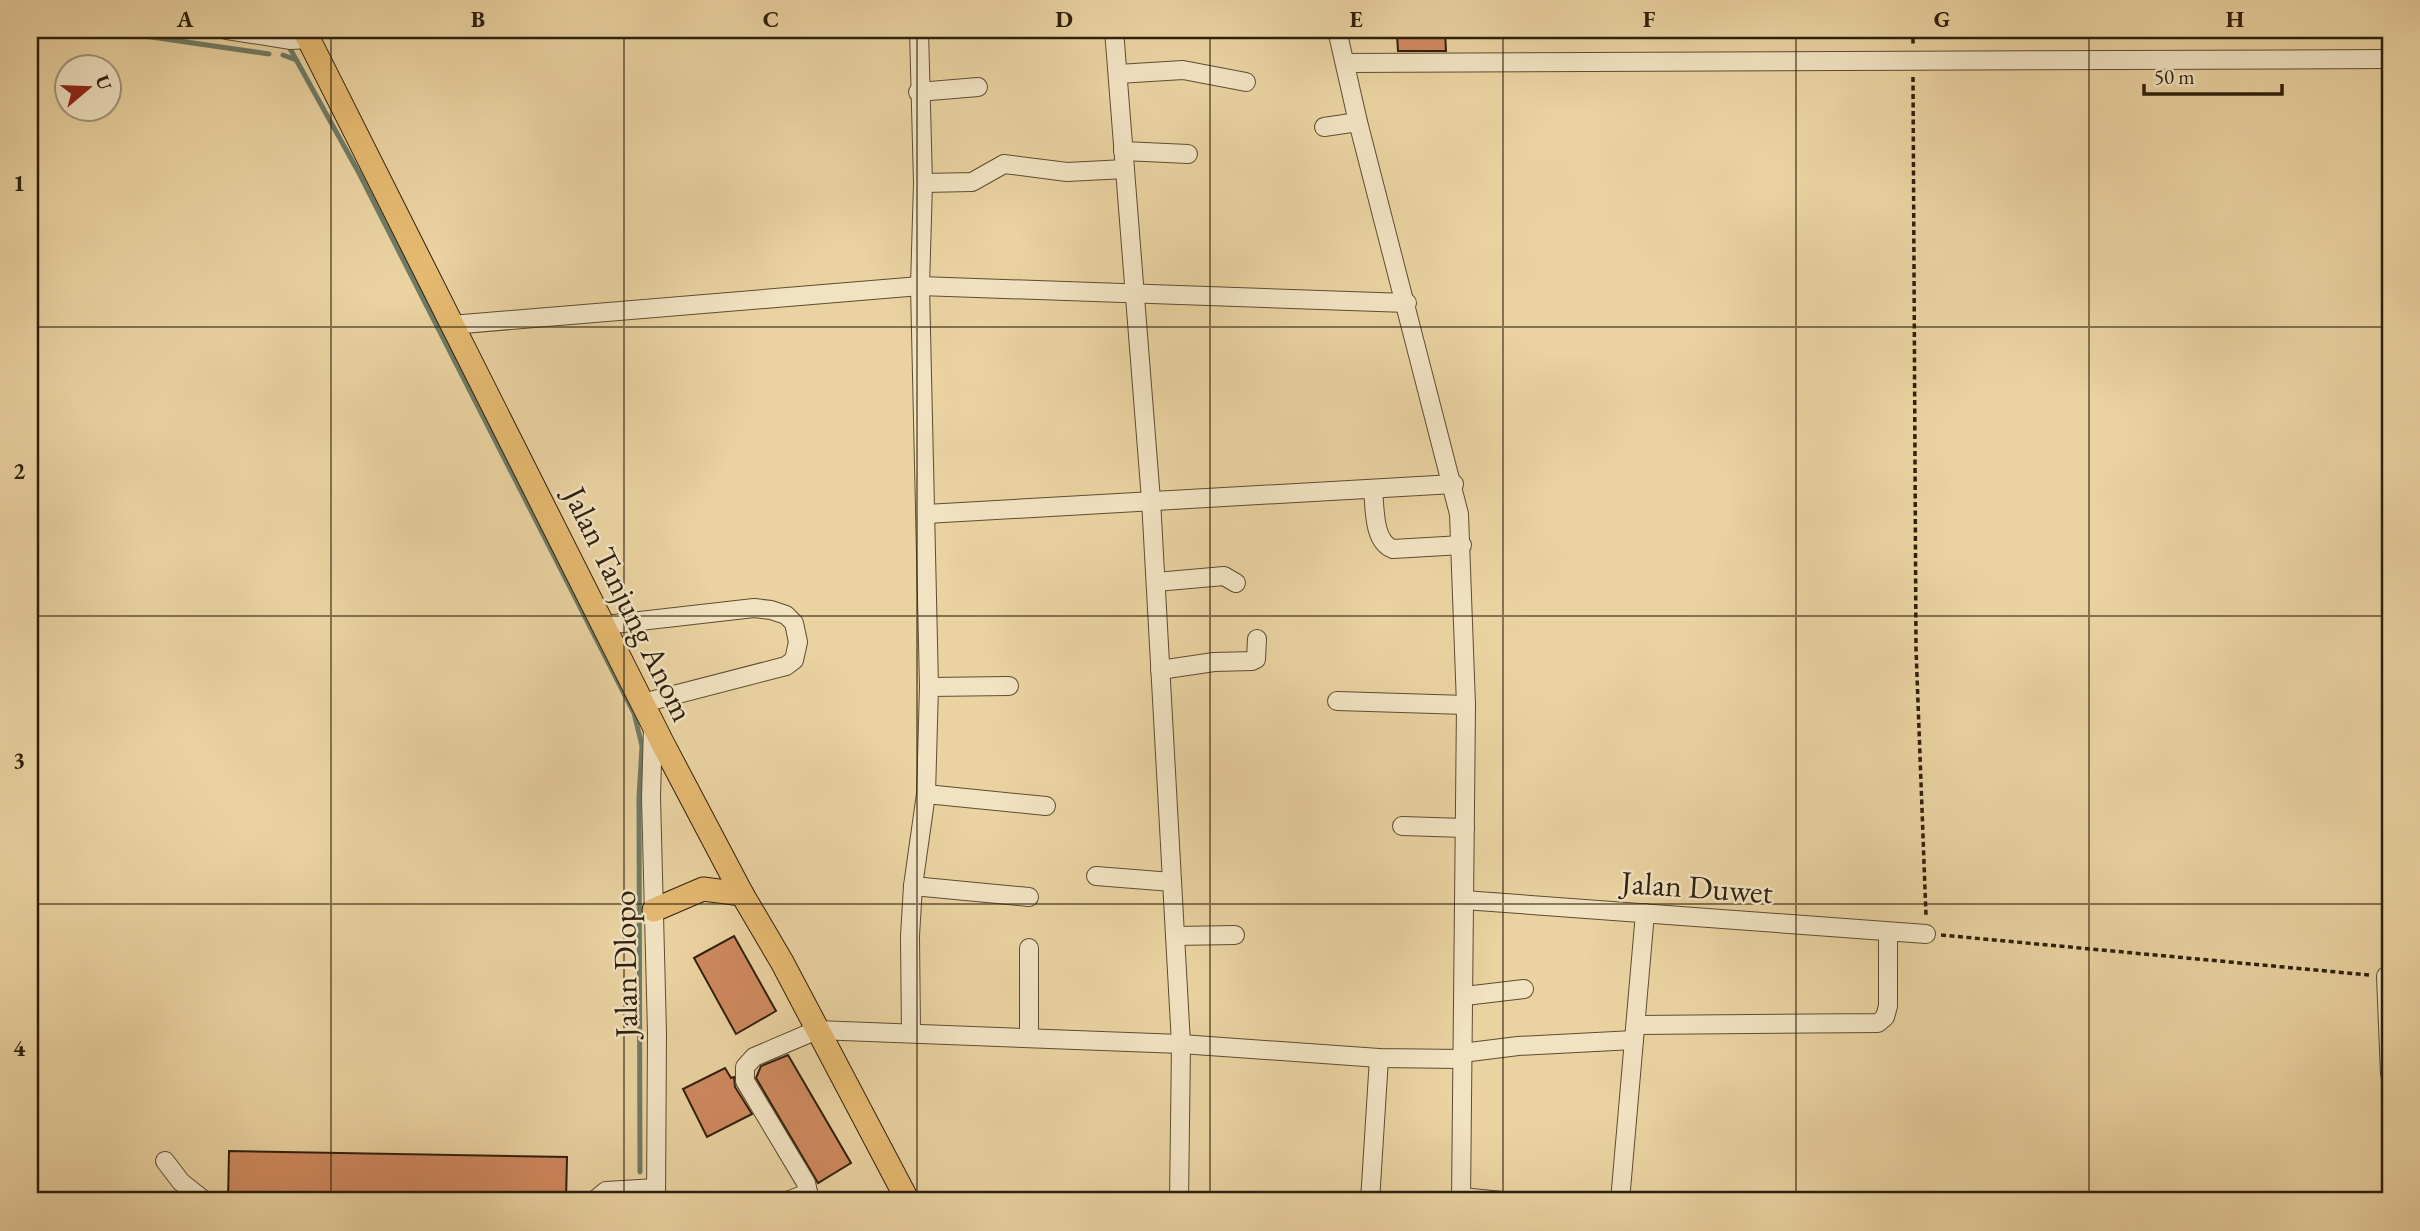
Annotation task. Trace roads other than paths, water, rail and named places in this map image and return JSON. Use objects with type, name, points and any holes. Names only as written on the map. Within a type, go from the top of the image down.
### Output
[{"type":"main road","name":"Jalan Tanjung Anom","points":[[301,36],[605,625],[653,725],[908,1201]]},
{"type":"main road","points":[[654,910],[703,889],[742,894]]},
{"type":"street","points":[[227,30],[273,37],[301,36]]},
{"type":"street","points":[[911,1033],[910,936],[913,886],[926,794],[929,687],[920,286],[923,183],[918,92],[919,30]]},
{"type":"street","points":[[1114,30],[1156,582],[1181,1044],[1179,1201]]},
{"type":"street","points":[[1337,30],[1358,122],[1454,484],[1462,545],[1466,705],[1461,1199],[1502,1201]]},
{"type":"street","points":[[1346,63],[2390,59]]},
{"type":"street","points":[[1118,74],[1183,70],[1247,82]]},
{"type":"street","points":[[918,92],[978,88]]},
{"type":"street","points":[[1324,127],[1358,122]]},
{"type":"street","points":[[923,183],[972,181],[1004,164],[1067,172],[1124,160],[1188,154]]},
{"type":"street","points":[[451,325],[920,286],[1407,303]]},
{"type":"street","points":[[926,514],[1151,499],[1454,484]]},
{"type":"street","points":[[1373,489],[1380,537],[1385,546],[1393,549],[1462,545]]},
{"type":"street","points":[[1156,582],[1224,576],[1236,583]]},
{"type":"street","points":[[605,625],[754,608],[786,615],[794,622],[798,642],[794,660],[786,666],[643,703]]},
{"type":"street","points":[[1160,670],[1214,662],[1252,661],[1255,659],[1256,639]]},
{"type":"street","points":[[929,687],[1009,686]]},
{"type":"street","points":[[1337,701],[1466,705]]},
{"type":"street","name":"Jalan Dlopo","points":[[653,725],[651,797],[656,1195]]},
{"type":"street","points":[[926,794],[1046,806]]},
{"type":"street","points":[[1402,826],[1465,828]]},
{"type":"street","points":[[1096,876],[1172,882]]},
{"type":"street","points":[[913,886],[1030,897]]},
{"type":"street","name":"Jalan Duwet","points":[[1464,900],[1926,934]]},
{"type":"street","points":[[1620,1201],[1646,913]]},
{"type":"street","points":[[787,1201],[809,1197],[806,1183],[745,1081],[745,1067],[762,1053],[817,1030],[1181,1044],[1379,1058],[1461,1056],[1518,1046],[1635,1032],[1878,1023],[1885,1017],[1888,1006],[1888,932]]},
{"type":"street","points":[[1175,936],[1236,935]]},
{"type":"street","points":[[1029,948],[1029,1038]]},
{"type":"street","points":[[2386,976],[2390,1074]]},
{"type":"street","points":[[1465,996],[1524,989]]},
{"type":"street","points":[[1370,1201],[1379,1058]]},
{"type":"street","points":[[165,1161],[181,1182],[205,1201]]},
{"type":"street","points":[[594,1201],[606,1191],[656,1195]]},
{"type":"waterway","points":[[103,30],[269,54]]},
{"type":"waterway","points":[[288,45],[359,173],[634,713],[642,746],[639,797],[640,1172]]},
{"type":"waterway","points":[[283,55],[296,60]]}]
